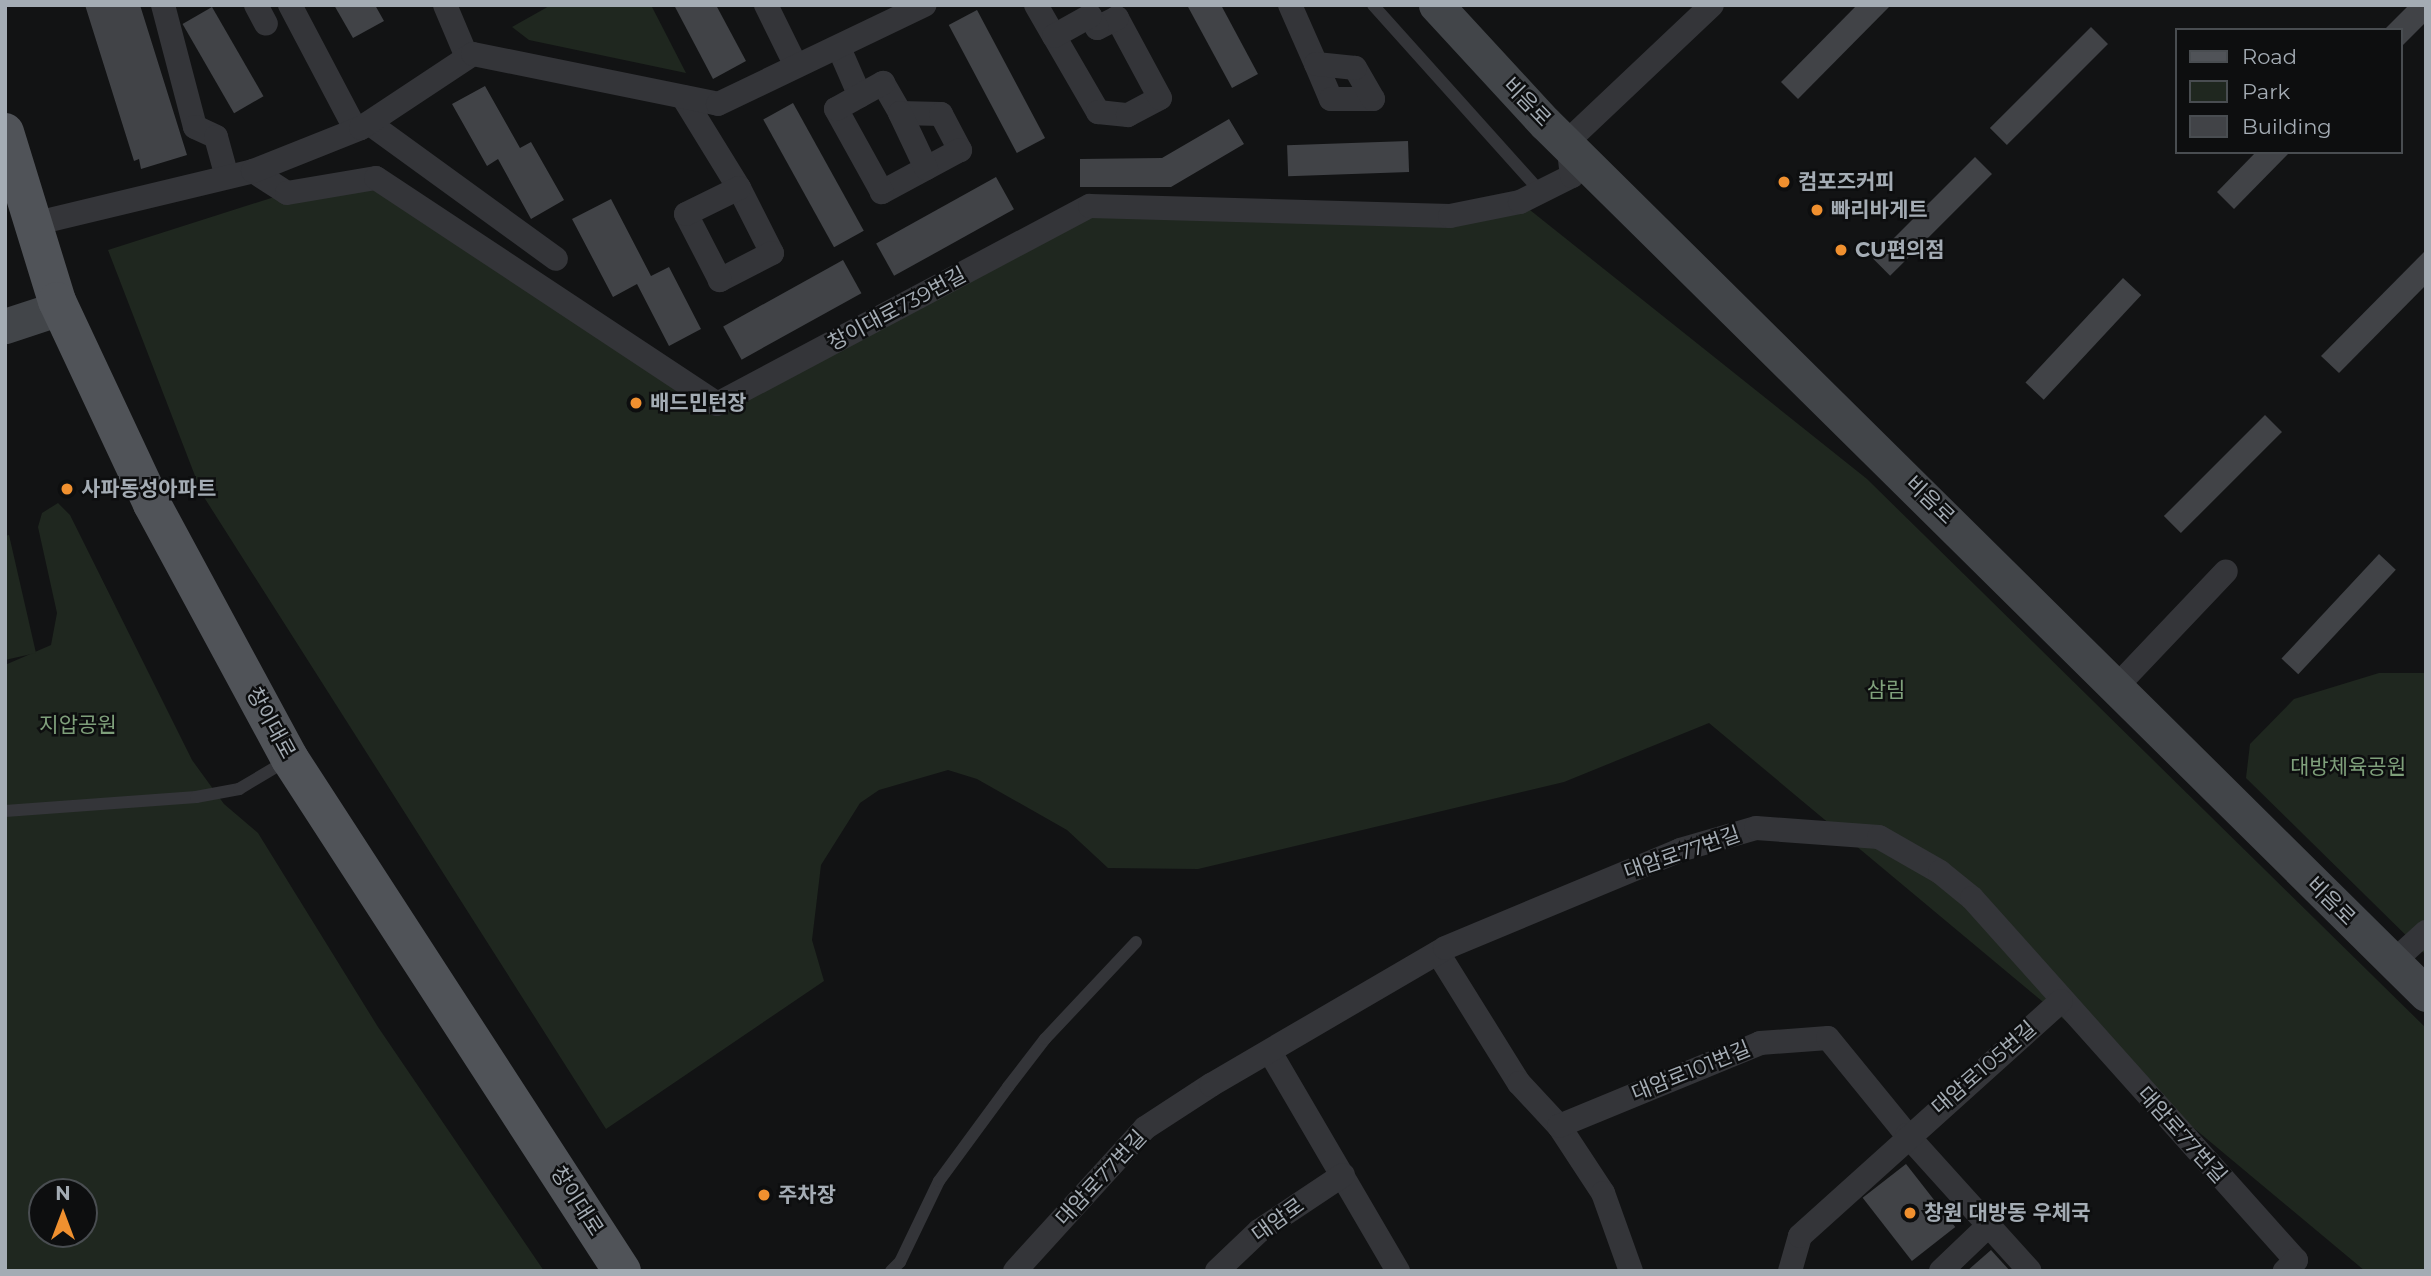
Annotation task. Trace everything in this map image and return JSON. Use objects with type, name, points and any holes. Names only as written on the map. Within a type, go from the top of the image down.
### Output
[{"type":"main road","name":"창이대로","points":[[5,132],[60,308],[152,504],[290,759],[622,1271]]},
{"type":"street","points":[[163,5],[195,127],[216,137],[228,177]]},
{"type":"street","points":[[289,5],[363,126],[556,259]]},
{"type":"street","points":[[445,5],[467,57]]},
{"type":"street","points":[[766,5],[796,65]]},
{"type":"street","points":[[33,224],[253,171],[363,126],[473,54],[718,104],[925,5]]},
{"type":"street","points":[[1036,5],[1098,113],[1128,115],[1160,98],[1117,18],[1097,28],[1090,16],[1054,36]]},
{"type":"street","points":[[1290,5],[1316,64]]},
{"type":"street","name":"비음로","points":[[1436,5],[1545,123],[1568,141],[2426,994]]},
{"type":"street","points":[[1568,141],[1712,5]]},
{"type":"street","points":[[839,48],[860,96]]},
{"type":"street","points":[[900,113],[941,114],[960,149],[882,192],[836,108],[883,83],[926,167]]},
{"type":"street","points":[[683,97],[739,188]]},
{"type":"street","name":"창이대로739번길","points":[[253,171],[287,192],[376,178],[717,404],[1090,206],[1450,216],[1520,202],[1572,176],[1568,141]]},
{"type":"street","points":[[5,326],[60,308]]},
{"type":"street","points":[[2117,685],[2226,571]]},
{"type":"street","name":"대암로77번길","points":[[1015,1271],[1145,1128],[1270,1052],[1438,953],[1680,850],[1756,828],[1879,836],[1940,872],[1972,898],[2290,1265]]},
{"type":"street","points":[[2393,962],[2426,932]]},
{"type":"street","points":[[1438,953],[1519,1083],[1559,1126],[1603,1193],[1631,1271]]},
{"type":"street","name":"대암로105번길","points":[[1790,1271],[1800,1236],[1907,1135],[2061,1001]]},
{"type":"street","name":"대암로101번길","points":[[1559,1126],[1760,1043],[1828,1038],[1907,1135]]},
{"type":"street","points":[[1270,1052],[1398,1271]]},
{"type":"street","points":[[1907,1135],[2030,1271]]},
{"type":"street","name":"대암로","points":[[1217,1271],[1259,1231],[1343,1175]]},
{"type":"street","points":[[1941,1271],[1989,1225]]},
{"type":"lane","points":[[1373,5],[1540,191]]},
{"type":"lane","points":[[5,811],[196,797],[239,789],[290,759]]},
{"type":"lane","points":[[891,1271],[900,1262],[939,1181],[1008,1087],[1045,1040],[1136,942]]},
{"type":"green space","points":[[551,5],[651,5],[686,73],[529,40],[512,27]]},
{"type":"green space","name":"삼림","points":[[376,178],[717,404],[1090,206],[1450,216],[1520,202],[1867,479],[2426,1028],[2426,1271],[2365,1271],[1709,723],[1564,782],[1198,869],[1108,868],[1067,830],[977,779],[948,770],[879,790],[860,803],[821,865],[812,940],[824,981],[606,1129],[202,494],[108,250],[287,193]]},
{"type":"green space","name":"지압공원","points":[[58,503],[70,515],[192,760],[224,804],[258,833],[378,1027],[544,1271],[5,1271],[5,665],[51,645],[57,613],[38,527],[42,513]]},
{"type":"green space","points":[[9,535],[36,653],[5,660],[5,536]]},
{"type":"green space","name":"대방체육공원","points":[[2379,673],[2426,673],[2426,955],[2246,778],[2250,744],[2294,699]]},
{"type":"building","points":[[85,5],[140,5],[187,155],[141,169],[139,159],[134,161]]},
{"type":"building","points":[[334,5],[375,5],[384,21],[353,38]]},
{"type":"building","points":[[674,5],[716,5],[746,61],[713,79]]},
{"type":"building","points":[[1187,5],[1221,5],[1258,74],[1232,88]]},
{"type":"building","points":[[1857,5],[1891,5],[1798,99],[1781,82]]},
{"type":"building","points":[[2409,5],[2426,5],[2426,22],[2403,45],[2403,28],[2386,28]]},
{"type":"building","points":[[212,7],[264,96],[234,113],[183,24]]},
{"type":"building","points":[[977,10],[1045,138],[1017,153],[949,25]]},
{"type":"building","points":[[2091,27],[2108,44],[2007,145],[1990,128]]},
{"type":"building","points":[[485,86],[520,148],[531,142],[564,200],[531,219],[498,159],[487,166],[452,104]]},
{"type":"building","points":[[793,103],[864,231],[834,247],[763,119]]},
{"type":"building","points":[[1229,119],[1244,144],[1171,187],[1080,187],[1080,159],[1162,158]]},
{"type":"building","points":[[1408,141],[1409,172],[1288,176],[1287,145]]},
{"type":"building","points":[[2254,154],[2288,154],[2234,209],[2217,192]]},
{"type":"building","points":[[1975,157],[1992,174],[1890,276],[1873,259]]},
{"type":"building","points":[[996,177],[1014,209],[894,276],[876,243]]},
{"type":"building","points":[[611,199],[651,276],[669,267],[701,329],[669,346],[637,284],[613,297],[572,219]]},
{"type":"building","points":[[2426,250],[2426,285],[2339,373],[2321,356]]},
{"type":"building","points":[[843,260],[861,293],[742,360],[723,326]]},
{"type":"building","points":[[2123,278],[2141,295],[2044,400],[2025,383]]},
{"type":"building","points":[[2265,415],[2282,432],[2181,533],[2164,516]]},
{"type":"building","points":[[2379,554],[2396,570],[2298,674],[2281,659]]},
{"type":"building","name":"창원 대방동 우체국","points":[[1906,1164],[1955,1227],[1912,1261],[1863,1198]]},
{"type":"building","points":[[1991,1250],[2010,1271],[1967,1271]]},
{"type":"place","name":"컴포즈커피","points":[[1784,182]]},
{"type":"place","name":"빠리바게트","points":[[1817,210]]},
{"type":"place","name":"CU편의점","points":[[1841,250]]},
{"type":"place","name":"배드민턴장","points":[[636,403]]},
{"type":"place","name":"사파동성아파트","points":[[67,489]]},
{"type":"place","name":"주차장","points":[[764,1195]]},
{"type":"place","name":"창원 대방동 우체국","points":[[1910,1213]]}]
